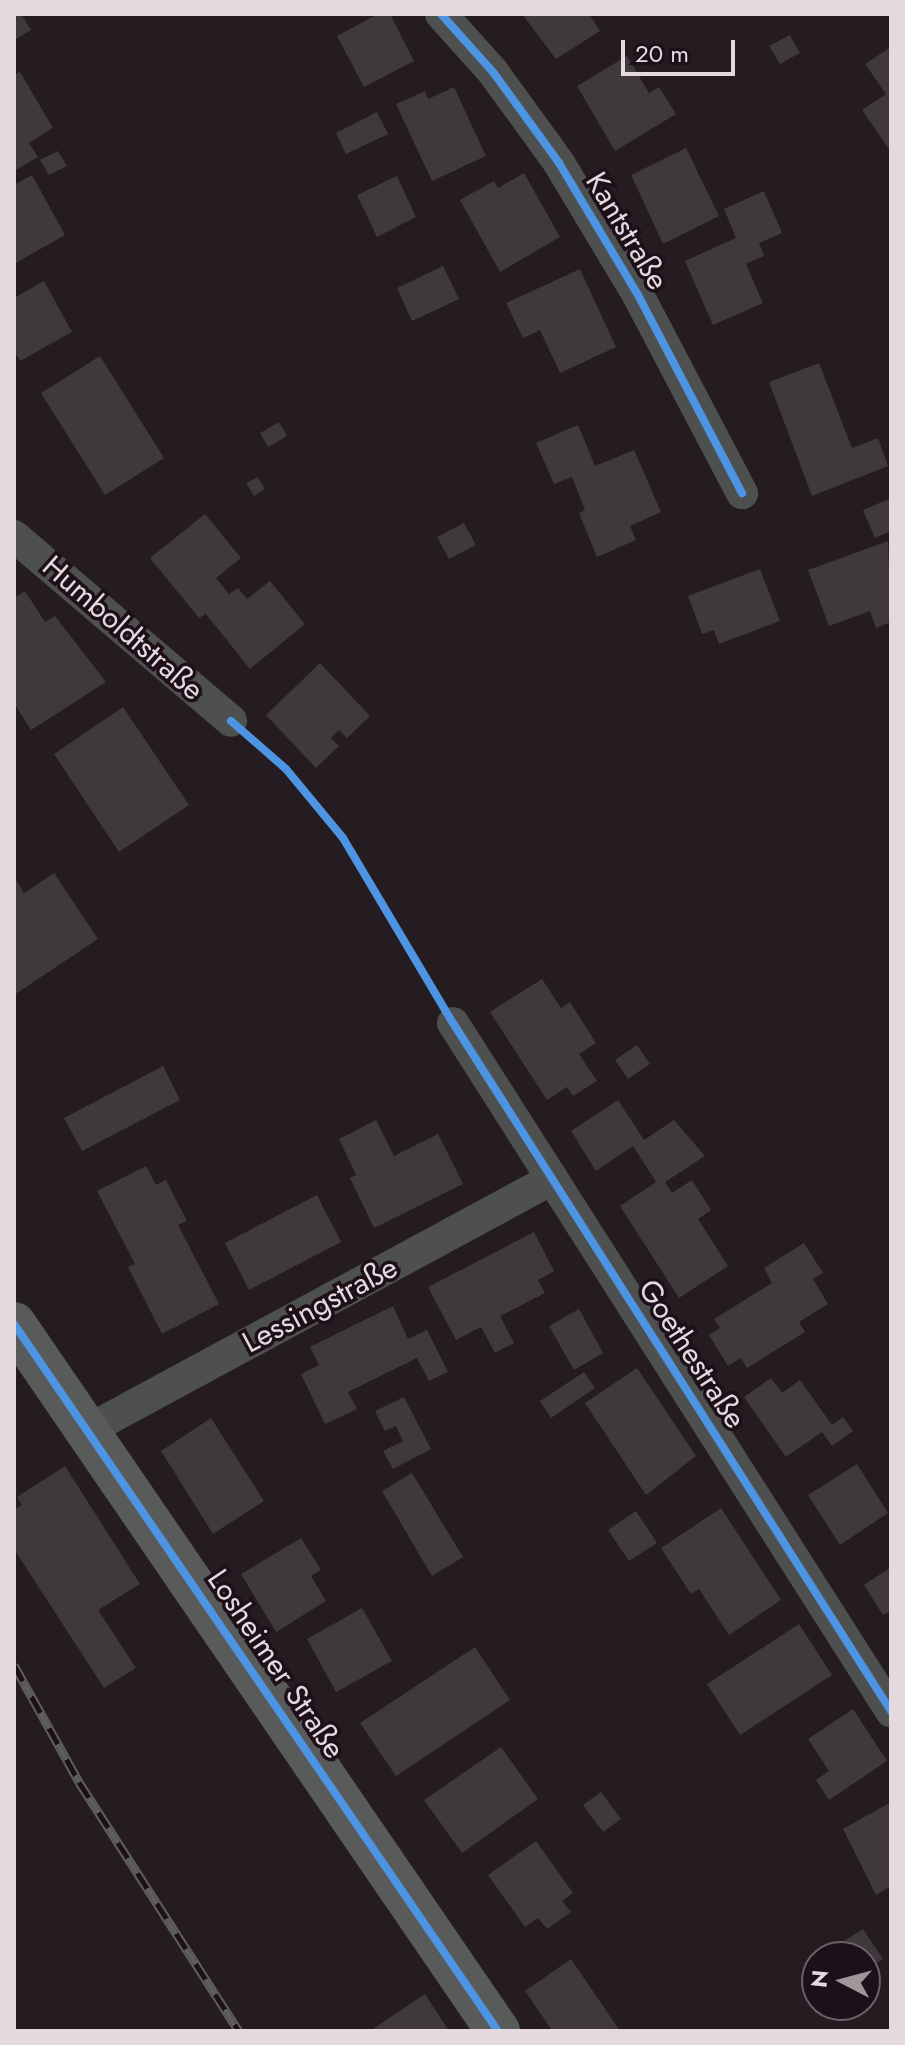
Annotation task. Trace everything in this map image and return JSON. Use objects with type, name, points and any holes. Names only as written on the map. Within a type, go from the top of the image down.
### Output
[{"type":"main road","name":"Losheimer Straße","points":[[14,1324],[498,2031]]},
{"type":"street","name":"Kantstraße","points":[[441,14],[493,72],[559,163],[638,295],[742,493]]},
{"type":"street","name":"Humboldtstraße","points":[[14,536],[231,721]]},
{"type":"street","name":"Goethestraße","points":[[453,1023],[891,1711]]},
{"type":"street","name":"Lessingstraße","points":[[88,1430],[552,1179]]},
{"type":"building","points":[[14,14],[21,14],[31,30],[14,40]]},
{"type":"building","points":[[378,14],[390,14],[414,61],[364,87],[337,36]]},
{"type":"building","points":[[522,14],[589,14],[600,31],[556,59]]},
{"type":"building","points":[[790,35],[800,53],[780,64],[769,46]]},
{"type":"building","points":[[891,47],[891,152],[862,110],[886,94],[865,64]]},
{"type":"building","points":[[627,56],[649,93],[659,87],[676,114],[615,151],[577,86]]},
{"type":"building","points":[[20,72],[53,128],[29,143],[38,157],[14,171],[14,75]]},
{"type":"building","points":[[454,87],[486,156],[432,181],[396,104],[425,91],[428,99]]},
{"type":"building","points":[[377,112],[388,134],[346,154],[336,133]]},
{"type":"building","points":[[686,148],[719,216],[663,244],[631,175]]},
{"type":"building","points":[[58,151],[67,166],[49,175],[40,160]]},
{"type":"building","points":[[524,173],[560,237],[500,272],[460,200],[494,181],[498,188]]},
{"type":"building","points":[[32,175],[65,235],[14,264],[14,185]]},
{"type":"building","points":[[397,176],[416,217],[377,237],[357,195]]},
{"type":"building","points":[[764,191],[782,233],[759,243],[764,256],[746,264],[763,303],[713,325],[685,261],[736,238],[724,209]]},
{"type":"building","points":[[443,266],[459,299],[412,321],[397,288]]},
{"type":"building","points":[[580,269],[616,347],[560,373],[540,330],[523,338],[506,303]]},
{"type":"building","points":[[44,281],[72,332],[20,361],[14,351],[14,298]]},
{"type":"building","points":[[100,356],[164,458],[105,495],[41,393]]},
{"type":"building","points":[[819,363],[852,448],[878,438],[888,466],[812,496],[769,382]]},
{"type":"building","points":[[279,422],[287,436],[268,447],[260,433]]},
{"type":"building","points":[[578,425],[595,466],[634,450],[661,512],[630,526],[636,540],[597,557],[579,513],[585,510],[572,477],[554,484],[536,443]]},
{"type":"building","points":[[258,477],[265,489],[254,496],[246,483]]},
{"type":"building","points":[[891,498],[891,531],[875,538],[863,510]]},
{"type":"building","points":[[205,514],[241,558],[216,578],[229,594],[238,588],[247,599],[270,581],[305,624],[250,669],[206,614],[199,618],[150,558]]},
{"type":"building","points":[[464,523],[476,545],[449,559],[437,537]]},
{"type":"building","points":[[888,541],[891,622],[876,628],[870,611],[829,626],[808,570]]},
{"type":"building","points":[[760,569],[780,621],[719,644],[714,630],[702,634],[688,596]]},
{"type":"building","points":[[25,591],[45,622],[55,616],[106,682],[31,730],[14,703],[14,598]]},
{"type":"building","points":[[320,663],[370,716],[347,738],[339,730],[331,738],[339,746],[316,768],[266,715]]},
{"type":"building","points":[[123,707],[189,805],[119,852],[54,754]]},
{"type":"building","points":[[54,873],[98,939],[14,995],[14,877],[24,893]]},
{"type":"building","points":[[542,979],[561,1008],[570,1002],[596,1043],[579,1054],[597,1081],[573,1096],[567,1087],[547,1100],[490,1012]]},
{"type":"building","points":[[637,1045],[650,1064],[628,1079],[615,1060]]},
{"type":"building","points":[[163,1066],[180,1100],[82,1151],[64,1118]]},
{"type":"building","points":[[618,1100],[644,1140],[674,1120],[705,1156],[665,1182],[672,1193],[692,1180],[711,1210],[698,1219],[728,1266],[679,1298],[620,1206],[656,1182],[633,1146],[596,1171],[571,1131]]},
{"type":"building","points":[[376,1120],[394,1156],[438,1134],[463,1184],[374,1228],[350,1178],[356,1175],[339,1139]]},
{"type":"building","points":[[146,1166],[156,1185],[166,1180],[187,1221],[178,1225],[219,1304],[162,1334],[128,1267],[135,1264],[97,1191]]},
{"type":"building","points":[[317,1195],[341,1242],[249,1290],[225,1243]]},
{"type":"building","points":[[534,1232],[554,1271],[538,1280],[545,1293],[500,1316],[514,1343],[495,1353],[481,1327],[456,1340],[428,1287]]},
{"type":"building","points":[[804,1243],[823,1273],[813,1279],[828,1304],[799,1322],[805,1332],[747,1368],[741,1358],[728,1366],[709,1335],[720,1328],[714,1319],[772,1283],[764,1268]]},
{"type":"building","points":[[393,1306],[408,1339],[427,1330],[448,1372],[429,1381],[417,1358],[348,1392],[357,1409],[325,1424],[301,1374],[319,1365],[310,1347]]},
{"type":"building","points":[[579,1309],[603,1353],[574,1370],[549,1326]]},
{"type":"building","points":[[637,1368],[696,1456],[646,1495],[585,1403]]},
{"type":"building","points":[[584,1372],[595,1388],[551,1418],[540,1401]]},
{"type":"building","points":[[771,1378],[782,1393],[800,1380],[832,1425],[843,1417],[853,1431],[832,1446],[822,1432],[786,1457],[744,1397]]},
{"type":"building","points":[[404,1397],[431,1449],[393,1469],[383,1451],[403,1441],[396,1426],[385,1431],[375,1411]]},
{"type":"building","points":[[211,1418],[264,1501],[213,1534],[161,1451]]},
{"type":"building","points":[[857,1464],[888,1513],[840,1545],[808,1495]]},
{"type":"building","points":[[65,1466],[140,1584],[98,1610],[136,1668],[104,1688],[14,1549],[14,1510],[22,1505],[17,1497]]},
{"type":"building","points":[[412,1473],[463,1557],[432,1576],[382,1491]]},
{"type":"building","points":[[721,1508],[781,1600],[729,1635],[699,1589],[691,1594],[661,1548]]},
{"type":"building","points":[[636,1511],[657,1543],[629,1561],[608,1530]]},
{"type":"building","points":[[301,1538],[321,1570],[311,1576],[326,1601],[276,1632],[241,1574]]},
{"type":"building","points":[[891,1567],[891,1611],[883,1615],[864,1585]]},
{"type":"building","points":[[362,1608],[392,1661],[336,1692],[307,1639]]},
{"type":"building","points":[[799,1624],[832,1675],[740,1735],[707,1684]]},
{"type":"building","points":[[475,1647],[510,1700],[396,1776],[360,1723]]},
{"type":"building","points":[[853,1709],[887,1761],[829,1800],[816,1780],[829,1771],[808,1739]]},
{"type":"building","points":[[501,1747],[538,1799],[462,1853],[424,1800]]},
{"type":"building","points":[[601,1792],[621,1819],[603,1832],[583,1805]]},
{"type":"building","points":[[891,1802],[891,1886],[876,1895],[843,1829]]},
{"type":"building","points":[[536,1841],[573,1893],[562,1901],[571,1912],[547,1929],[538,1918],[525,1927],[488,1875]]},
{"type":"building","points":[[863,1929],[871,1941],[844,1941]]},
{"type":"building","points":[[571,1959],[620,2031],[551,2029],[525,1991]]},
{"type":"building","points":[[425,1994],[449,2031],[370,2031]]},
{"type":"railway","points":[[14,1665],[79,1782],[239,2031]]},
{"type":"cycle path","points":[[441,14],[493,72],[559,163],[638,295],[742,493]]},
{"type":"cycle path","points":[[231,721],[286,769],[343,838],[453,1023],[891,1711]]},
{"type":"cycle path","points":[[14,1324],[498,2031]]}]
